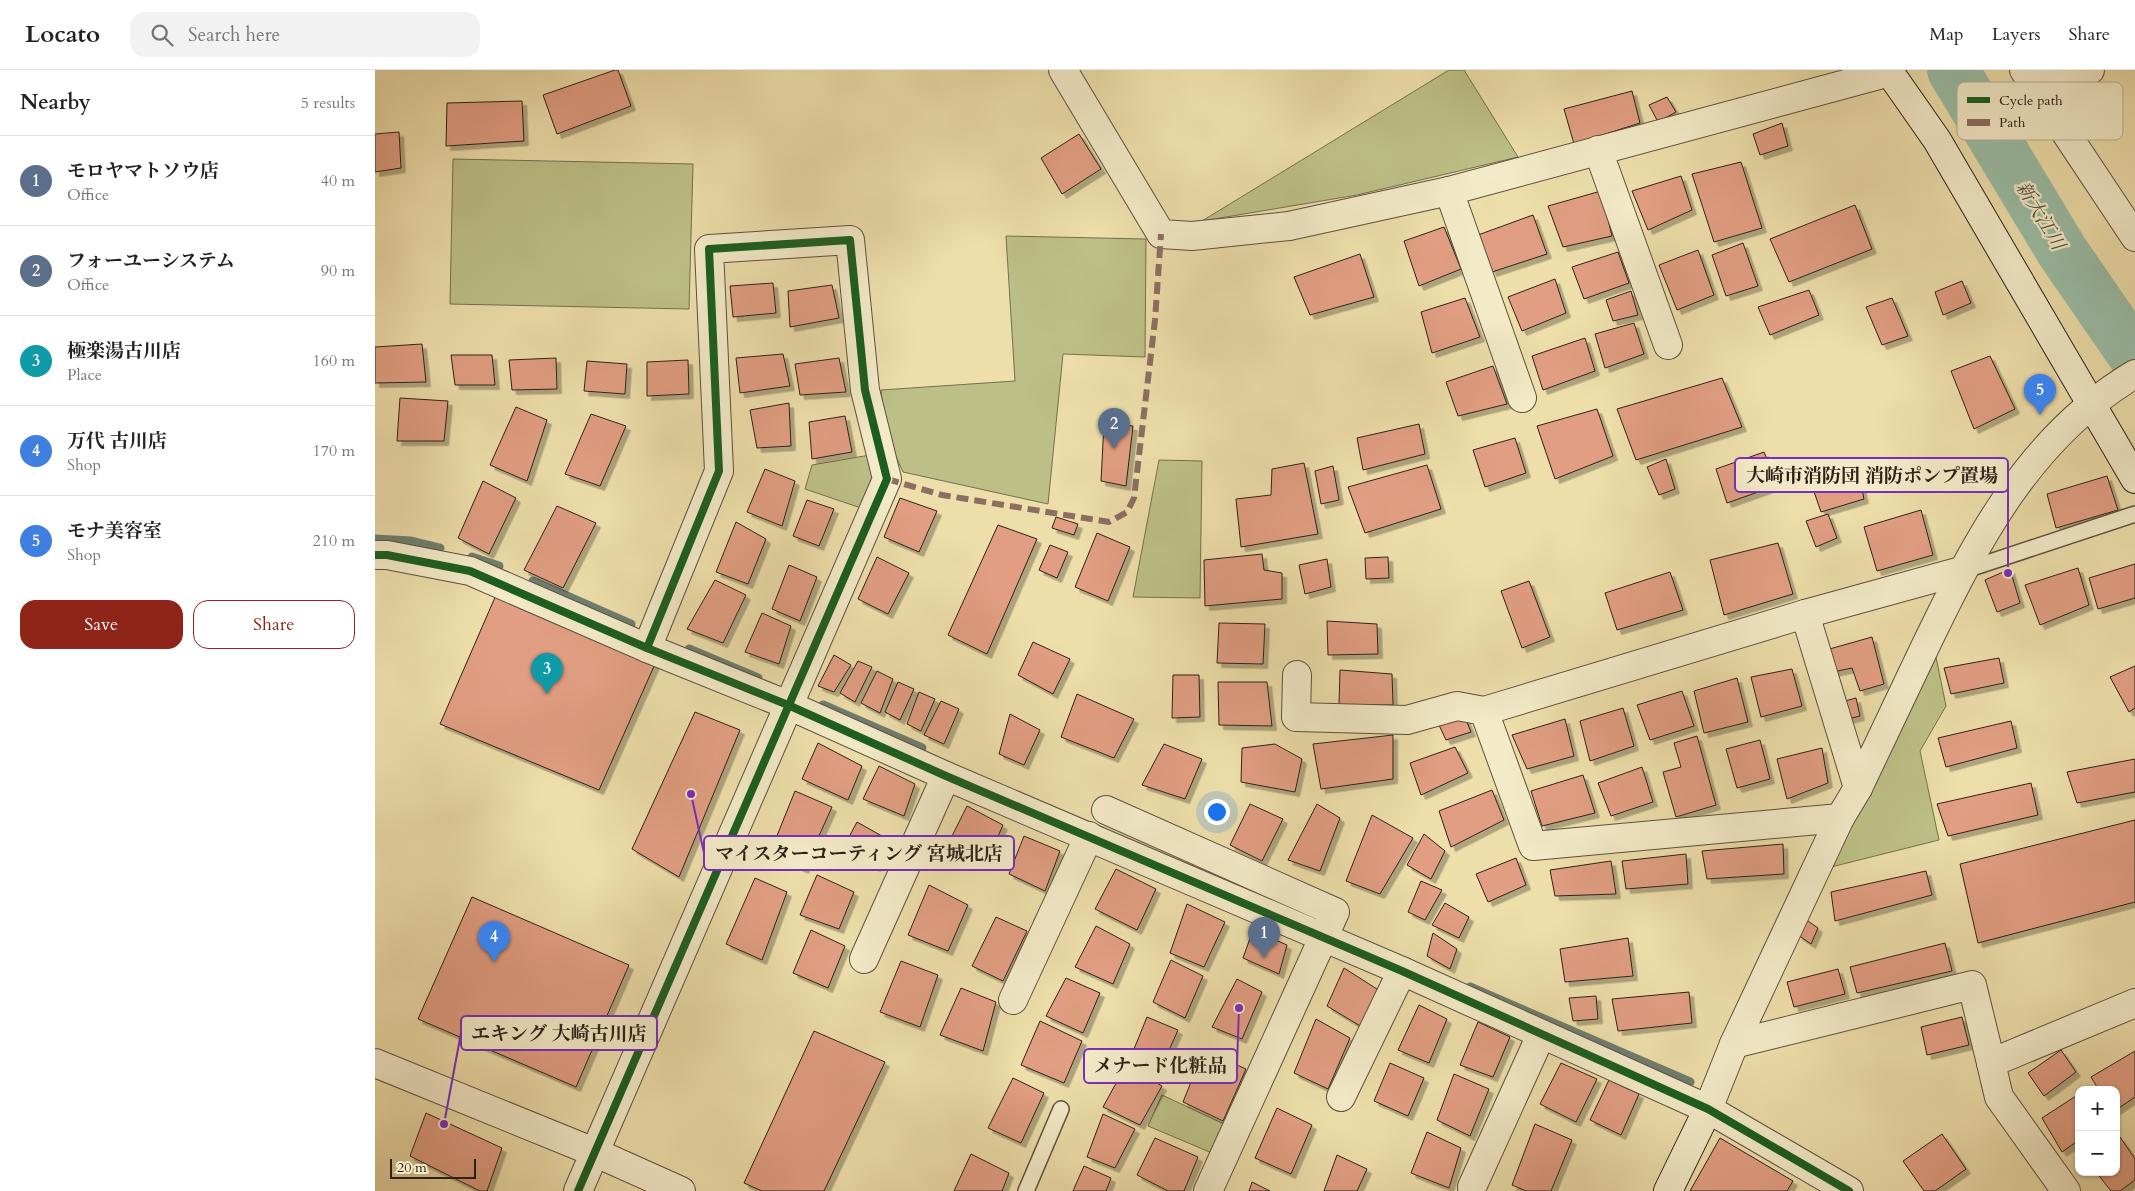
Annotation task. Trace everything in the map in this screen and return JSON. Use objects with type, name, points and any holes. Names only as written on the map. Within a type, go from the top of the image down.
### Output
[{"type":"street","points":[[1063,70],[1161,234],[1193,236],[1289,226],[1449,191],[1889,71],[1937,140],[2101,396],[2135,479]]},
{"type":"street","points":[[2027,76],[2090,70]]},
{"type":"street","points":[[2070,140],[2135,236]]},
{"type":"street","points":[[1598,150],[1668,345]]},
{"type":"street","points":[[1449,191],[1522,398]]},
{"type":"street","points":[[578,1191],[887,479],[865,390],[849,240],[709,249],[719,470],[647,648]]},
{"type":"street","points":[[1668,1191],[1707,1109],[1734,1044],[1840,818],[1858,788],[1961,571],[1997,512],[2032,462],[2101,396],[2135,374]]},
{"type":"street","points":[[375,555],[387,555],[470,571],[647,648],[788,706],[946,776],[1402,971],[1707,1109],[1849,1191]]},
{"type":"street","points":[[1297,675],[1296,717],[1407,720],[1457,706],[1484,711],[1805,614],[1961,571]]},
{"type":"street","points":[[1805,614],[1858,788]]},
{"type":"street","points":[[1484,711],[1533,846],[1840,818]]},
{"type":"street","points":[[864,959],[946,776]]},
{"type":"street","points":[[1106,810],[1335,912],[1208,1191]]},
{"type":"street","points":[[1013,1000],[1089,836]]},
{"type":"street","points":[[1341,1097],[1402,971]]},
{"type":"street","points":[[1734,1044],[1972,985],[1999,1096],[2066,1191]]},
{"type":"street","points":[[1991,1063],[2133,1009]]},
{"type":"street","points":[[1472,1187],[1541,1035]]},
{"type":"street","points":[[375,1063],[594,1152],[681,1191]]},
{"type":"lane","points":[[1961,571],[2135,514]]},
{"type":"lane","points":[[1026,1191],[1061,1108]]},
{"type":"green space","points":[[1449,70],[1464,70],[1518,157],[1357,195],[1202,221]]},
{"type":"green space","points":[[453,159],[693,164],[689,309],[450,304]]},
{"type":"green space","points":[[1006,236],[1146,239],[1145,357],[1063,354],[1048,504],[903,472],[885,433],[881,390],[1015,381]]},
{"type":"green space","points":[[870,455],[876,474],[861,508],[805,489],[812,465]]},
{"type":"green space","points":[[1159,460],[1202,461],[1200,598],[1133,597]]},
{"type":"green space","points":[[1936,657],[1946,706],[1920,751],[1939,840],[1831,867]]},
{"type":"green space","points":[[1162,1095],[1224,1124],[1212,1153],[1148,1126]]},
{"type":"building","points":[[618,70],[631,106],[557,134],[543,95]]},
{"type":"building","points":[[1632,91],[1640,123],[1574,144],[1564,109]]},
{"type":"building","points":[[1667,97],[1676,112],[1658,122],[1649,105]]},
{"type":"building","points":[[522,101],[524,141],[446,146],[447,103]]},
{"type":"building","points":[[1782,123],[1788,146],[1760,155],[1753,134]]},
{"type":"building","points":[[399,132],[401,168],[375,172],[375,134]]},
{"type":"building","points":[[1079,134],[1101,169],[1062,194],[1041,158]]},
{"type":"building","points":[[1741,162],[1762,228],[1714,242],[1692,174]]},
{"type":"building","points":[[1681,176],[1692,210],[1648,230],[1632,191]]},
{"type":"building","points":[[1601,191],[1612,236],[1563,247],[1548,206]]},
{"type":"building","points":[[1855,205],[1872,249],[1789,282],[1770,239]]},
{"type":"building","points":[[1533,215],[1547,254],[1492,272],[1478,235]]},
{"type":"building","points":[[1444,227],[1461,269],[1419,286],[1404,241]]},
{"type":"building","points":[[1743,243],[1758,286],[1726,296],[1712,255]]},
{"type":"building","points":[[1698,250],[1714,295],[1677,310],[1659,265]]},
{"type":"building","points":[[1618,252],[1629,283],[1584,299],[1572,267]]},
{"type":"building","points":[[1360,254],[1374,297],[1310,315],[1294,277]]},
{"type":"building","points":[[1555,279],[1566,313],[1522,331],[1508,297]]},
{"type":"building","points":[[1962,281],[1971,303],[1943,315],[1935,292]]},
{"type":"building","points":[[773,283],[776,313],[733,317],[730,286]]},
{"type":"building","points":[[832,285],[839,318],[790,327],[788,291]]},
{"type":"building","points":[[1809,290],[1819,315],[1770,335],[1758,307]]},
{"type":"building","points":[[1631,291],[1638,315],[1613,321],[1606,300]]},
{"type":"building","points":[[1465,298],[1480,337],[1432,353],[1421,312]]},
{"type":"building","points":[[1892,298],[1908,336],[1882,345],[1866,307]]},
{"type":"building","points":[[1634,323],[1644,354],[1605,368],[1595,334]]},
{"type":"building","points":[[1585,338],[1595,371],[1543,390],[1532,356]]},
{"type":"building","points":[[422,344],[426,382],[375,383],[375,347]]},
{"type":"building","points":[[783,354],[790,386],[740,393],[736,358]]},
{"type":"building","points":[[451,355],[492,355],[495,385],[455,385]]},
{"type":"building","points":[[1990,356],[2015,409],[1974,429],[1951,371]]},
{"type":"building","points":[[556,358],[557,389],[512,390],[509,360]]},
{"type":"building","points":[[839,358],[846,392],[800,395],[795,364]]},
{"type":"building","points":[[688,360],[689,394],[647,396],[647,362]]},
{"type":"building","points":[[587,361],[627,364],[625,394],[584,391]]},
{"type":"building","points":[[1493,366],[1507,404],[1458,416],[1446,382]]},
{"type":"building","points":[[1722,378],[1742,427],[1636,460],[1617,409]]},
{"type":"building","points":[[400,398],[448,401],[444,441],[397,441]]},
{"type":"building","points":[[789,403],[791,446],[757,448],[750,410]]},
{"type":"building","points":[[516,407],[547,420],[527,481],[490,465]]},
{"type":"building","points":[[1597,409],[1613,456],[1555,479],[1537,426]]},
{"type":"building","points":[[591,414],[626,426],[600,486],[565,474]]},
{"type":"building","points":[[845,416],[852,452],[812,459],[809,422]]},
{"type":"building","points":[[1104,423],[1133,426],[1126,486],[1101,481]]},
{"type":"building","points":[[1419,424],[1425,454],[1363,470],[1357,438]]},
{"type":"building","points":[[1515,438],[1526,473],[1485,487],[1473,450]]},
{"type":"building","points":[[1764,452],[1778,485],[1727,503],[1716,469]]},
{"type":"building","points":[[1666,459],[1675,489],[1659,495],[1647,467]]},
{"type":"building","points":[[1856,461],[1864,499],[1821,512],[1809,477]]},
{"type":"building","points":[[1304,463],[1318,534],[1241,547],[1236,499],[1271,495],[1272,469]]},
{"type":"building","points":[[1427,465],[1441,509],[1365,533],[1348,487]]},
{"type":"building","points":[[1333,466],[1339,500],[1321,504],[1315,471]]},
{"type":"building","points":[[765,469],[795,481],[782,526],[747,512]]},
{"type":"building","points":[[2107,476],[2118,510],[2056,528],[2047,494]]},
{"type":"building","points":[[483,481],[516,498],[489,554],[458,538]]},
{"type":"building","points":[[900,498],[937,511],[919,552],[884,537]]},
{"type":"building","points":[[807,500],[834,509],[819,546],[793,536]]},
{"type":"building","points":[[557,506],[596,523],[563,588],[524,570]]},
{"type":"building","points":[[1921,510],[1933,555],[1877,571],[1864,527]]},
{"type":"building","points":[[1828,514],[1837,538],[1816,547],[1806,521]]},
{"type":"building","points":[[1056,517],[1078,524],[1074,535],[1052,528]]},
{"type":"building","points":[[736,522],[766,539],[748,584],[716,572]]},
{"type":"building","points":[[998,525],[1037,539],[987,654],[948,635]]},
{"type":"building","points":[[1097,533],[1130,547],[1108,601],[1075,587]]},
{"type":"building","points":[[1778,543],[1793,594],[1724,615],[1710,560]]},
{"type":"building","points":[[1050,545],[1068,552],[1057,578],[1039,570]]},
{"type":"building","points":[[1262,554],[1264,570],[1282,573],[1282,599],[1205,606],[1204,560]]},
{"type":"building","points":[[877,557],[909,573],[888,614],[858,599]]},
{"type":"building","points":[[1388,557],[1389,578],[1366,579],[1365,558]]},
{"type":"building","points":[[1327,559],[1331,587],[1305,594],[1299,565]]},
{"type":"building","points":[[2135,564],[2135,598],[2098,609],[2089,578]]},
{"type":"building","points":[[789,565],[817,577],[800,621],[772,609]]},
{"type":"building","points":[[2078,568],[2089,605],[2040,625],[2025,585]]},
{"type":"building","points":[[2010,569],[2020,603],[1997,612],[1985,580]]},
{"type":"building","points":[[1670,572],[1683,610],[1617,630],[1605,593]]},
{"type":"building","points":[[715,580],[746,595],[723,643],[687,629]]},
{"type":"building","points":[[1529,581],[1550,637],[1522,648],[1501,591]]},
{"type":"building","points":[[496,595],[655,664],[599,790],[440,724]]},
{"type":"building","points":[[762,613],[791,626],[779,664],[745,652]]},
{"type":"building","points":[[1327,621],[1377,624],[1378,654],[1328,655]]},
{"type":"building","points":[[1219,623],[1265,624],[1263,664],[1217,663]]},
{"type":"building","points":[[1872,637],[1884,684],[1860,691],[1852,668],[1833,672],[1826,650]]},
{"type":"building","points":[[1033,642],[1070,659],[1053,694],[1018,675]]},
{"type":"building","points":[[834,655],[851,665],[834,692],[818,686]]},
{"type":"building","points":[[1999,658],[2004,683],[1951,694],[1944,668]]},
{"type":"building","points":[[858,661],[872,667],[855,702],[840,693]]},
{"type":"building","points":[[2135,666],[2135,708],[2129,712],[2110,677]]},
{"type":"building","points":[[1792,669],[1802,706],[1761,717],[1751,677]]},
{"type":"building","points":[[1340,670],[1392,674],[1393,705],[1339,705]]},
{"type":"building","points":[[877,671],[893,679],[880,713],[861,703]]},
{"type":"building","points":[[1173,675],[1199,675],[1200,717],[1172,718]]},
{"type":"building","points":[[1737,678],[1748,722],[1704,733],[1694,691]]},
{"type":"building","points":[[898,682],[914,689],[900,720],[885,712]]},
{"type":"building","points":[[1218,682],[1267,682],[1272,726],[1219,725]]},
{"type":"building","points":[[1682,691],[1694,726],[1650,740],[1637,705]]},
{"type":"building","points":[[919,692],[935,699],[921,731],[907,724]]},
{"type":"building","points":[[1077,694],[1134,719],[1114,758],[1061,737]]},
{"type":"building","points":[[1856,698],[1860,716],[1844,720],[1841,702]]},
{"type":"building","points":[[941,701],[959,709],[944,744],[924,735]]},
{"type":"building","points":[[1623,708],[1634,746],[1590,761],[1580,721]]},
{"type":"building","points":[[695,712],[740,730],[679,877],[632,849]]},
{"type":"building","points":[[1010,714],[1040,730],[1024,765],[999,754]]},
{"type":"building","points":[[1465,717],[1471,732],[1446,740],[1439,725]]},
{"type":"building","points":[[1565,719],[1574,756],[1527,769],[1512,735]]},
{"type":"building","points":[[2011,721],[2017,748],[1946,767],[1938,738]]},
{"type":"building","points":[[1393,735],[1393,779],[1321,789],[1313,744]]},
{"type":"building","points":[[1697,736],[1716,805],[1676,817],[1663,772],[1681,767],[1674,743]]},
{"type":"building","points":[[1760,740],[1770,779],[1737,788],[1726,749]]},
{"type":"building","points":[[818,743],[862,766],[848,800],[802,779]]},
{"type":"building","points":[[1164,744],[1202,759],[1185,799],[1142,785]]},
{"type":"building","points":[[1275,744],[1302,759],[1295,792],[1241,782],[1242,748]]},
{"type":"building","points":[[1455,747],[1468,773],[1421,795],[1410,763]]},
{"type":"building","points":[[1822,748],[1828,783],[1787,799],[1777,759]]},
{"type":"building","points":[[2135,759],[2135,792],[2077,803],[2067,772]]},
{"type":"building","points":[[879,766],[915,784],[904,816],[863,799]]},
{"type":"building","points":[[1642,767],[1653,802],[1611,816],[1598,783]]},
{"type":"building","points":[[1583,775],[1595,813],[1542,826],[1531,791]]},
{"type":"building","points":[[2031,783],[2038,815],[1948,836],[1937,804]]},
{"type":"building","points":[[1492,790],[1504,820],[1451,847],[1439,811]]},
{"type":"building","points":[[795,791],[832,807],[804,869],[770,853]]},
{"type":"building","points":[[1250,804],[1283,819],[1262,861],[1230,845]]},
{"type":"building","points":[[1317,804],[1340,818],[1320,871],[1288,860]]},
{"type":"building","points":[[967,806],[1003,825],[985,866],[944,852]]},
{"type":"building","points":[[1372,815],[1413,838],[1380,894],[1346,881]]},
{"type":"building","points":[[2135,820],[2135,902],[1978,943],[1960,864]]},
{"type":"building","points":[[857,822],[889,840],[876,867],[842,850]]},
{"type":"building","points":[[1424,834],[1445,851],[1431,879],[1407,865]]},
{"type":"building","points":[[1024,836],[1060,851],[1045,891],[1009,874]]},
{"type":"building","points":[[1783,844],[1784,874],[1707,879],[1702,851]]},
{"type":"building","points":[[1686,854],[1688,884],[1626,889],[1622,861]]},
{"type":"building","points":[[1516,858],[1526,885],[1488,902],[1476,874]]},
{"type":"building","points":[[1611,861],[1616,894],[1555,896],[1550,870]]},
{"type":"building","points":[[1116,869],[1156,889],[1137,930],[1095,909]]},
{"type":"building","points":[[1926,871],[1932,895],[1835,921],[1831,892]]},
{"type":"building","points":[[817,875],[854,892],[839,929],[800,915]]},
{"type":"building","points":[[755,878],[787,892],[762,960],[726,944]]},
{"type":"building","points":[[1421,881],[1442,890],[1425,920],[1408,912]]},
{"type":"building","points":[[929,885],[968,905],[948,951],[908,935]]},
{"type":"building","points":[[472,897],[629,965],[576,1087],[418,1019]]},
{"type":"building","points":[[1445,903],[1469,917],[1459,938],[1432,925]]},
{"type":"building","points":[[1187,904],[1225,922],[1204,967],[1170,953]]},
{"type":"building","points":[[996,917],[1027,931],[1003,981],[972,966]]},
{"type":"building","points":[[1805,919],[1818,928],[1811,944],[1798,935]]},
{"type":"building","points":[[1096,926],[1130,944],[1113,984],[1075,967]]},
{"type":"building","points":[[811,930],[845,946],[828,988],[793,973]]},
{"type":"building","points":[[1253,930],[1287,945],[1279,974],[1243,958]]},
{"type":"building","points":[[1433,933],[1457,949],[1450,969],[1427,956]]},
{"type":"building","points":[[1628,938],[1633,976],[1565,982],[1560,949]]},
{"type":"building","points":[[1945,943],[1952,971],[1857,993],[1850,967]]},
{"type":"building","points":[[1171,960],[1203,976],[1185,1018],[1153,1002]]},
{"type":"building","points":[[901,961],[938,975],[920,1027],[880,1012]]},
{"type":"building","points":[[1344,968],[1380,991],[1362,1027],[1327,1006]]},
{"type":"building","points":[[1838,969],[1845,994],[1794,1007],[1787,982]]},
{"type":"building","points":[[1066,978],[1100,993],[1083,1033],[1046,1016]]},
{"type":"building","points":[[1237,979],[1262,992],[1242,1039],[1212,1027]]},
{"type":"building","points":[[961,988],[996,1002],[983,1051],[940,1035]]},
{"type":"building","points":[[1689,992],[1692,1023],[1618,1031],[1612,999]]},
{"type":"building","points":[[1596,996],[1598,1019],[1573,1021],[1569,998]]},
{"type":"building","points":[[1419,1005],[1447,1019],[1429,1063],[1398,1050]]},
{"type":"building","points":[[1147,1017],[1178,1030],[1163,1064],[1134,1049]]},
{"type":"building","points":[[1962,1017],[1969,1045],[1927,1055],[1921,1027]]},
{"type":"building","points":[[1316,1019],[1350,1038],[1328,1089],[1294,1073]]},
{"type":"building","points":[[1040,1021],[1082,1041],[1064,1083],[1021,1065]]},
{"type":"building","points":[[1478,1022],[1510,1037],[1493,1077],[1460,1065]]},
{"type":"building","points":[[814,1031],[885,1062],[824,1191],[762,1191],[744,1183]]},
{"type":"building","points":[[1204,1050],[1246,1069],[1223,1121],[1183,1102]]},
{"type":"building","points":[[2061,1050],[2076,1072],[2044,1096],[2028,1073]]},
{"type":"building","points":[[2135,1051],[2135,1097],[2120,1107],[2120,1086],[2097,1086],[2091,1077]]},
{"type":"building","points":[[1390,1063],[1424,1078],[1408,1116],[1374,1101]]},
{"type":"building","points":[[1561,1063],[1597,1079],[1576,1122],[1540,1104]]},
{"type":"building","points":[[1126,1065],[1162,1086],[1140,1125],[1103,1107]]},
{"type":"building","points":[[1454,1074],[1489,1089],[1470,1136],[1437,1120]]},
{"type":"building","points":[[1013,1078],[1044,1093],[1021,1143],[988,1128]]},
{"type":"building","points":[[1609,1080],[1639,1094],[1621,1135],[1590,1120]]},
{"type":"building","points":[[2075,1097],[2075,1143],[2062,1152],[2042,1118]]},
{"type":"building","points":[[1277,1108],[1312,1125],[1291,1174],[1255,1158]]},
{"type":"building","points":[[426,1113],[502,1148],[487,1191],[480,1191],[410,1156]]},
{"type":"building","points":[[1103,1114],[1135,1129],[1115,1168],[1087,1157]]},
{"type":"building","points":[[1535,1124],[1572,1140],[1551,1191],[1526,1191],[1512,1185]]},
{"type":"building","points":[[1427,1132],[1461,1148],[1449,1188],[1411,1173]]},
{"type":"building","points":[[1942,1134],[1966,1169],[1935,1191],[1924,1191],[1903,1161]]},
{"type":"building","points":[[2120,1137],[2135,1159],[2135,1180],[2120,1191],[2111,1191],[2099,1176],[2120,1176]]},
{"type":"building","points":[[1155,1138],[1198,1157],[1184,1191],[1168,1191],[1137,1175]]},
{"type":"building","points":[[1720,1138],[1793,1181],[1787,1191],[1690,1191]]},
{"type":"building","points":[[971,1154],[1009,1173],[1002,1191],[954,1191]]},
{"type":"building","points":[[1337,1155],[1367,1169],[1357,1191],[1324,1191]]},
{"type":"building","points":[[1084,1166],[1111,1178],[1106,1191],[1073,1191]]},
{"type":"building","points":[[1252,1182],[1270,1191],[1249,1191]]},
{"type":"waterway","name":"新大江川","points":[[1953,70],[1960,82]]},
{"type":"waterway","name":"新大江川","points":[[1995,140],[2062,251],[2135,357]]},
{"type":"waterway","points":[[375,539],[411,541],[440,548]]},
{"type":"waterway","points":[[472,557],[499,566]]},
{"type":"waterway","points":[[533,581],[631,624]]},
{"type":"waterway","points":[[689,649],[758,678]]},
{"type":"waterway","points":[[823,705],[922,748]]},
{"type":"waterway","points":[[1470,987],[1690,1082]]},
{"type":"marked path","points":[[887,479],[942,495],[1109,522],[1127,512],[1134,498],[1155,320],[1161,234]]},
{"type":"cycle path","points":[[578,1191],[887,479],[865,390],[850,240],[709,249],[719,471],[647,648]]},
{"type":"cycle path","points":[[375,555],[387,555],[470,571],[647,648],[788,705],[946,776],[1402,971],[1708,1109],[1849,1191]]},
{"type":"place","name":"モナ美容室","points":[[2040,415]]},
{"type":"place","name":"フォーユーシステム","points":[[1114,449]]},
{"type":"place","name":"大崎市消防団 消防ポンプ置場","points":[[2008,573]]},
{"type":"place","name":"極楽湯古川店","points":[[547,694]]},
{"type":"place","name":"マイスターコーティング 宮城北店","points":[[691,794]]},
{"type":"place","name":"モロヤマトソウ店","points":[[1264,958]]},
{"type":"place","name":"万代 古川店","points":[[494,962]]},
{"type":"place","name":"メナード化粧品","points":[[1239,1008]]},
{"type":"place","name":"エキング 大崎古川店","points":[[444,1124]]}]
